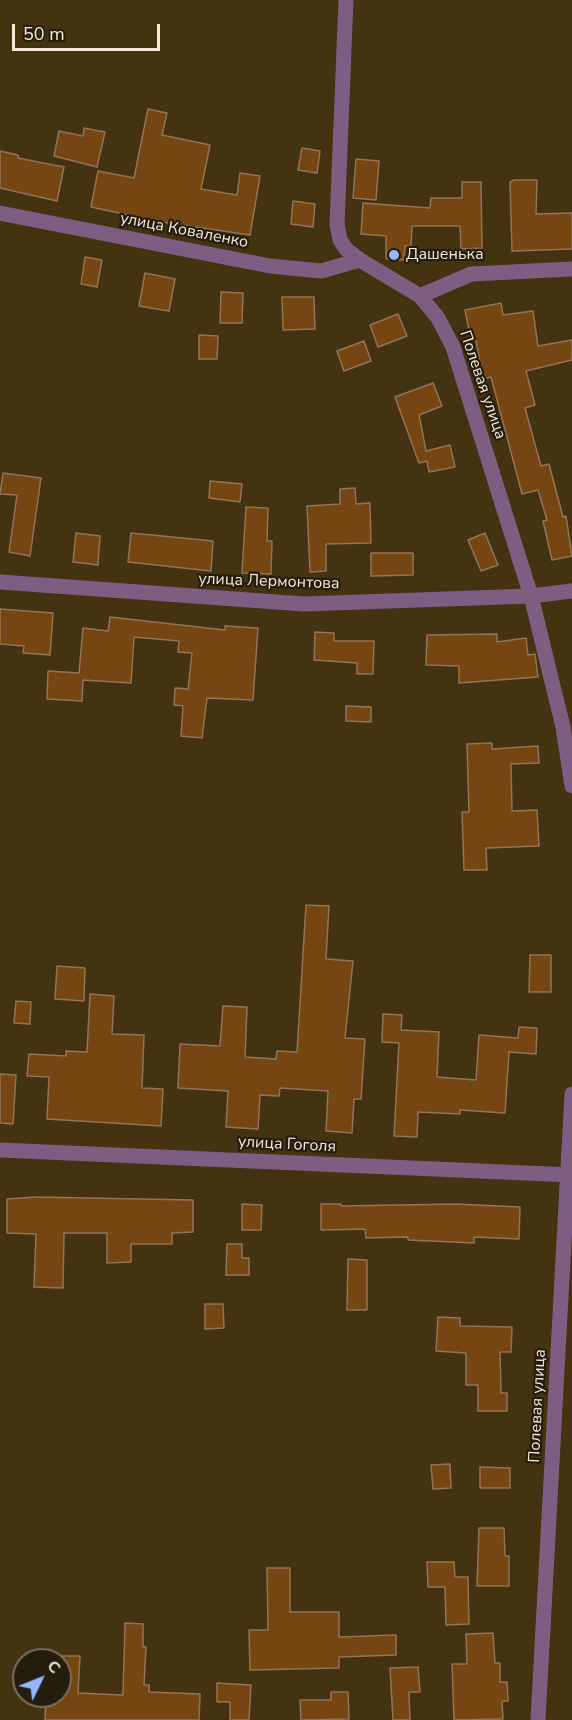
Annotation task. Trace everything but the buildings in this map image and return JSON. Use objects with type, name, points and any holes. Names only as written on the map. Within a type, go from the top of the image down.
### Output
[{"type":"street","name":"Полевая улица","points":[[346,0],[337,224],[339,240],[360,260],[420,296],[438,318],[453,347],[531,596],[563,727],[572,786]]},
{"type":"street","name":"улица Коваленко","points":[[0,213],[270,266],[321,271],[360,260]]},
{"type":"street","points":[[420,296],[471,274],[572,268]]},
{"type":"street","name":"улица Лермонтова","points":[[0,582],[304,604],[531,596],[572,591]]},
{"type":"street","name":"Полевая улица","points":[[538,1720],[570,1175],[572,1094]]},
{"type":"street","name":"улица Гоголя","points":[[0,1150],[570,1175]]},
{"type":"place","name":"Дашенька","points":[[394,255]]}]
